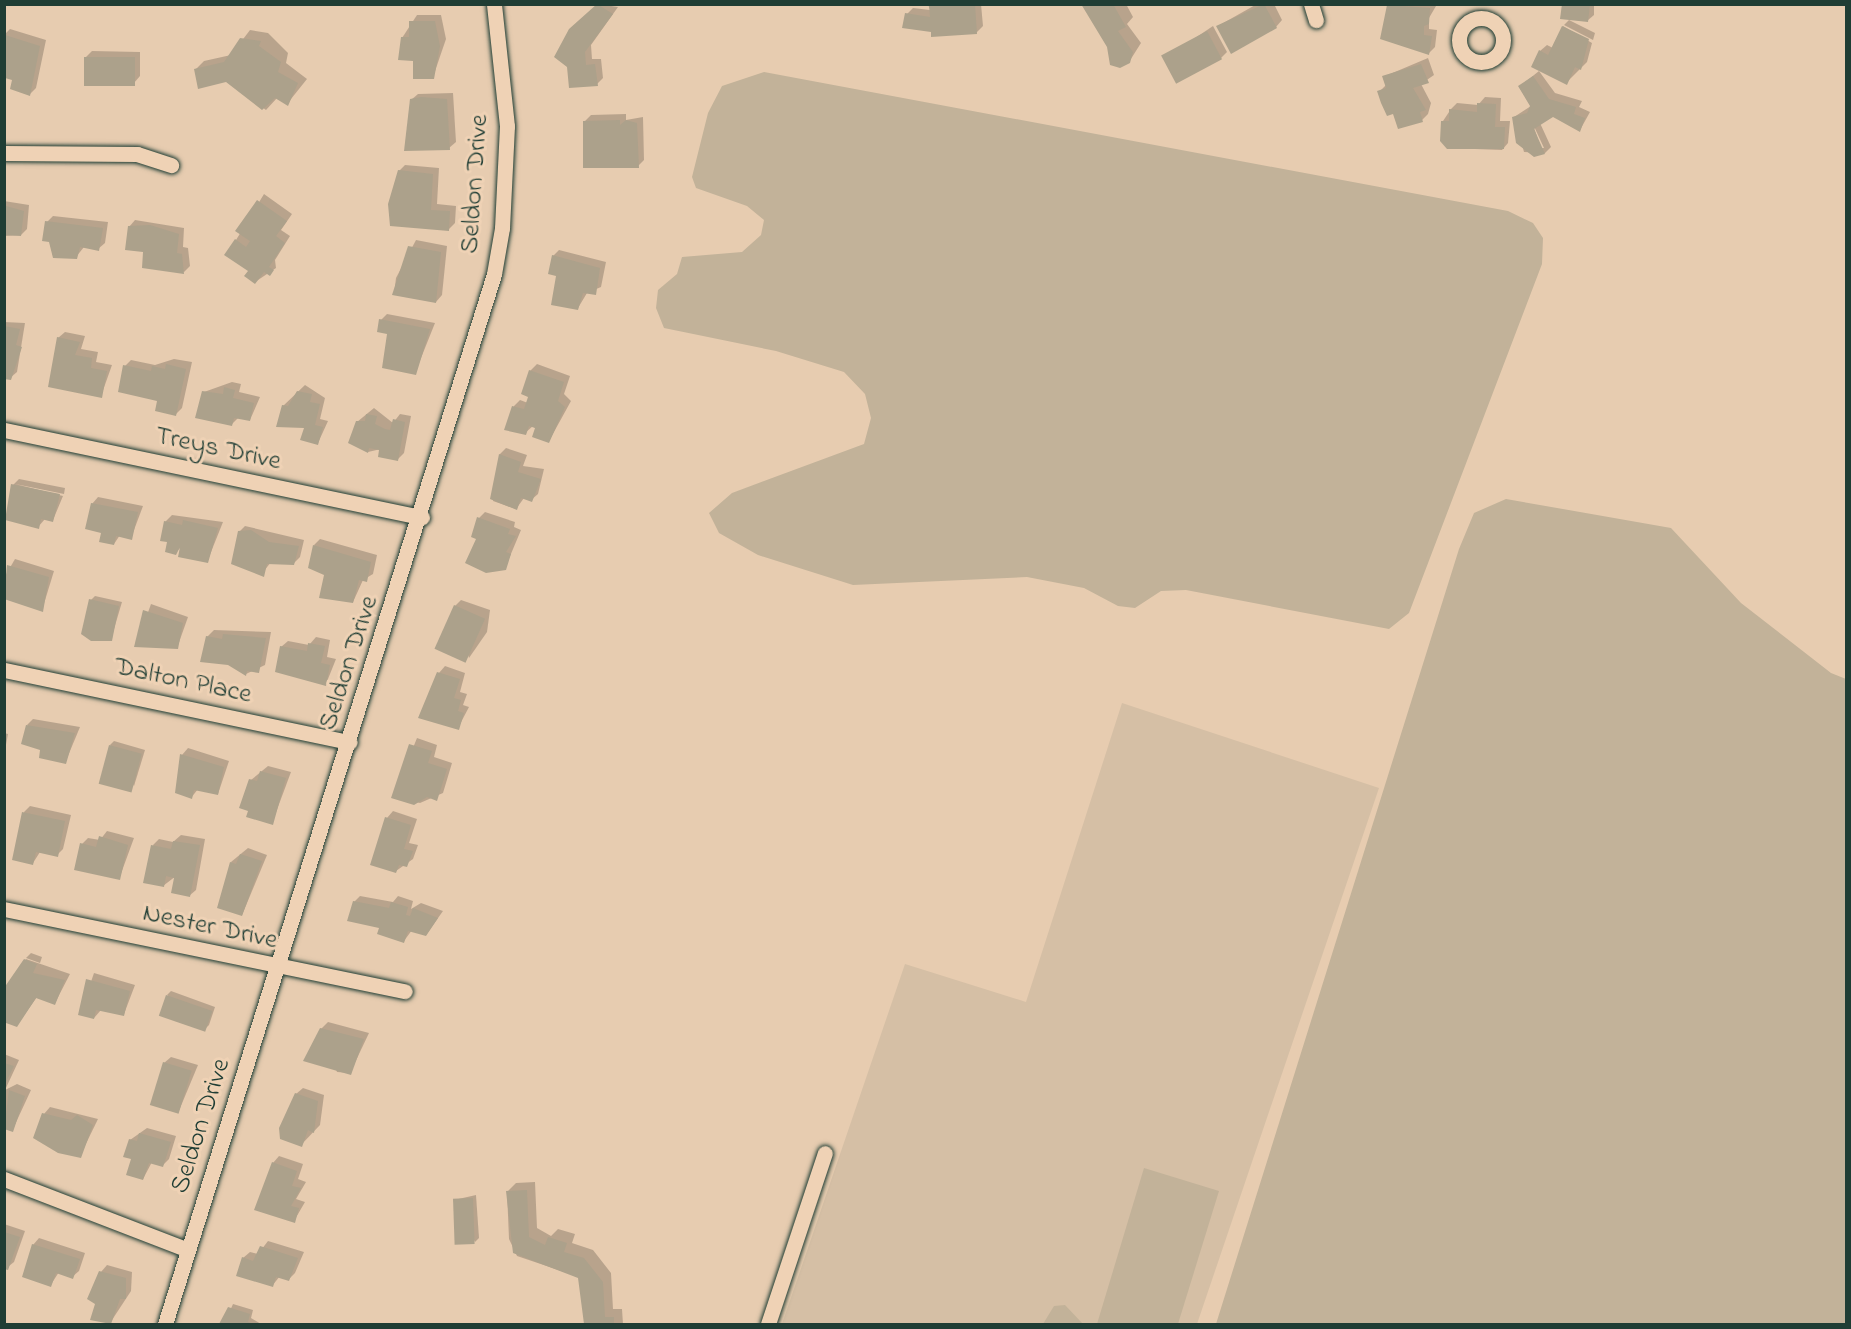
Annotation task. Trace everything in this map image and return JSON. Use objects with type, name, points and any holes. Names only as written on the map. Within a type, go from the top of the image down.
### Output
[{"type":"street","name":"Seldon Drive","points":[[165,1324],[280,968],[480,330],[502,228],[507,126],[494,4]]},
{"type":"street","points":[[1311,4],[1316,20]]},
{"type":"street","points":[[4,153],[137,154],[171,165]]},
{"type":"street","name":"Treys Drive","points":[[4,430],[422,517]]},
{"type":"street","name":"Dalton Place","points":[[4,670],[350,742]]},
{"type":"street","name":"Nester Drive","points":[[4,909],[280,968],[405,991]]},
{"type":"street","points":[[768,1324],[825,1153]]},
{"type":"street","points":[[4,1179],[188,1250]]},
{"type":"shaded area","points":[[764,72],[1508,211],[1533,223],[1543,238],[1542,264],[1409,613],[1389,629],[1186,590],[1161,591],[1135,608],[1118,606],[1084,588],[1027,577],[853,585],[758,555],[719,533],[709,513],[732,493],[864,444],[871,418],[865,394],[844,372],[776,351],[664,328],[656,308],[658,290],[677,274],[682,257],[742,252],[761,235],[764,220],[747,206],[696,188],[692,177],[708,113],[722,86]]},
{"type":"shaded area","points":[[1506,499],[1671,528],[1741,603],[1831,673],[1846,679],[1846,1324],[1216,1324],[1459,549],[1474,513]]},
{"type":"shaded area","points":[[1122,703],[1379,788],[1197,1324],[782,1324],[905,964],[1026,1002]]},
{"type":"shaded area","points":[[1144,1168],[1219,1191],[1178,1324],[1097,1324]]},
{"type":"shaded area","points":[[1065,1305],[1083,1324],[1043,1324],[1054,1306]]},
{"type":"building","points":[[597,4],[613,14],[585,52],[586,65],[595,64],[598,86],[569,88],[567,67],[554,57],[569,29]]},
{"type":"building","points":[[929,4],[975,4],[977,34],[931,37],[931,32],[902,28],[905,13],[930,17]]},
{"type":"building","points":[[1081,4],[1113,4],[1126,27],[1118,31],[1133,52],[1130,63],[1120,68],[1110,65],[1107,47]]},
{"type":"building","points":[[1264,4],[1277,28],[1231,54],[1216,26]]},
{"type":"building","points":[[1562,4],[1590,4],[1588,22],[1560,19]]},
{"type":"building","points":[[1387,5],[1430,8],[1429,24],[1424,26],[1424,35],[1432,36],[1429,55],[1380,39]]},
{"type":"building","points":[[409,21],[435,21],[440,46],[434,79],[413,79],[413,61],[398,60],[401,37],[409,37]]},
{"type":"building","points":[[1562,26],[1589,39],[1581,70],[1575,67],[1567,85],[1531,67],[1539,50],[1548,55]]},
{"type":"building","points":[[1207,31],[1222,59],[1176,84],[1161,55]]},
{"type":"building","points":[[5,35],[40,46],[30,96],[10,89],[12,80],[5,78]]},
{"type":"building","points":[[240,38],[261,41],[259,46],[281,62],[278,72],[298,83],[288,106],[275,98],[262,110],[226,82],[198,89],[194,69],[224,62]]},
{"type":"building","points":[[84,57],[135,57],[135,86],[84,86]]},
{"type":"building","points":[[1421,64],[1429,83],[1413,88],[1426,110],[1420,112],[1423,122],[1398,129],[1393,114],[1387,116],[1377,91],[1386,88],[1382,76]]},
{"type":"building","points":[[1533,76],[1549,99],[1576,107],[1574,114],[1585,118],[1580,132],[1553,117],[1534,129],[1545,154],[1534,157],[1516,143],[1512,117],[1527,113],[1530,106],[1518,86]]},
{"type":"building","points":[[421,97],[447,99],[450,150],[404,151],[410,99]]},
{"type":"building","points":[[1477,103],[1496,104],[1495,127],[1505,127],[1504,149],[1447,149],[1440,141],[1441,121],[1449,121],[1449,109],[1477,112]]},
{"type":"building","points":[[620,120],[620,125],[626,120],[637,123],[639,168],[583,168],[583,121]]},
{"type":"building","points":[[398,170],[433,174],[431,210],[450,211],[449,231],[390,226],[388,204]]},
{"type":"building","points":[[257,200],[287,221],[276,236],[285,243],[269,267],[274,270],[270,276],[264,272],[255,284],[244,276],[248,271],[224,255],[235,239],[246,247],[250,241],[235,231]]},
{"type":"building","points":[[6,206],[24,211],[21,236],[4,235]]},
{"type":"building","points":[[45,221],[103,228],[99,251],[80,247],[77,259],[53,258],[49,242],[42,241]]},
{"type":"building","points":[[150,225],[179,234],[177,253],[182,254],[184,274],[142,268],[143,252],[125,250],[128,226]]},
{"type":"building","points":[[408,246],[441,252],[436,303],[392,295]]},
{"type":"building","points":[[552,255],[600,268],[596,295],[583,293],[578,310],[551,305],[556,276],[548,274]]},
{"type":"building","points":[[379,319],[430,329],[416,375],[382,368],[387,334],[377,332]]},
{"type":"building","points":[[4,326],[20,329],[16,345],[22,347],[11,380],[4,379]]},
{"type":"building","points":[[57,337],[80,342],[75,355],[92,358],[91,368],[107,371],[102,398],[48,387]]},
{"type":"building","points":[[166,364],[186,369],[176,416],[155,411],[157,401],[118,392],[123,365],[151,371],[152,366],[165,369]]},
{"type":"building","points":[[529,370],[564,382],[558,401],[565,407],[549,443],[532,437],[535,428],[529,426],[526,435],[504,430],[512,406],[524,409],[528,397],[521,394]]},
{"type":"building","points":[[224,387],[235,390],[233,398],[254,403],[250,421],[234,418],[232,426],[195,418],[202,391],[223,394]]},
{"type":"building","points":[[297,391],[312,394],[310,402],[320,404],[315,425],[323,427],[318,445],[300,440],[304,428],[276,427],[282,405],[288,406]]},
{"type":"building","points":[[366,414],[377,416],[375,424],[385,429],[390,430],[393,419],[405,422],[398,461],[378,457],[379,450],[369,448],[368,453],[348,443],[356,421],[365,421]]},
{"type":"building","points":[[499,454],[521,462],[518,472],[541,479],[532,502],[521,498],[517,510],[490,499]]},
{"type":"building","points":[[11,484],[60,494],[53,522],[41,519],[39,529],[5,520]]},
{"type":"building","points":[[91,503],[138,512],[132,540],[116,536],[114,545],[99,542],[101,533],[85,529]]},
{"type":"building","points":[[477,517],[510,529],[508,534],[516,536],[506,552],[511,554],[506,570],[486,573],[465,563],[476,539],[471,537]]},
{"type":"building","points":[[183,520],[218,528],[208,563],[178,557],[180,547],[176,555],[165,552],[167,542],[160,541],[164,521],[182,525]]},
{"type":"building","points":[[251,530],[269,542],[299,546],[294,565],[267,564],[264,577],[231,564],[238,531]]},
{"type":"building","points":[[313,545],[371,562],[367,582],[359,580],[353,603],[319,598],[324,575],[308,568]]},
{"type":"building","points":[[7,565],[49,577],[43,612],[4,599]]},
{"type":"building","points":[[89,599],[119,606],[112,641],[91,641],[81,634]]},
{"type":"building","points":[[454,605],[485,619],[466,663],[434,649]]},
{"type":"building","points":[[143,610],[183,623],[178,649],[134,647]]},
{"type":"building","points":[[223,634],[266,638],[259,673],[247,671],[246,676],[228,665],[200,662],[206,636],[222,639]]},
{"type":"building","points":[[308,643],[325,646],[321,663],[330,665],[326,686],[275,672],[280,646],[307,651]]},
{"type":"building","points":[[437,672],[460,679],[454,698],[461,700],[458,711],[464,713],[459,730],[418,718]]},
{"type":"building","points":[[26,725],[75,733],[66,764],[39,758],[40,750],[21,744]]},
{"type":"building","points":[[409,744],[432,751],[428,763],[447,769],[437,801],[427,797],[414,805],[391,798]]},
{"type":"building","points":[[109,745],[142,754],[131,792],[99,784]]},
{"type":"building","points":[[180,754],[224,767],[218,795],[194,790],[192,799],[175,793]]},
{"type":"building","points":[[260,771],[286,778],[273,825],[246,817],[248,811],[239,808],[249,779],[257,781]]},
{"type":"building","points":[[22,812],[65,821],[58,857],[36,852],[33,865],[12,860]]},
{"type":"building","points":[[385,817],[411,825],[404,849],[413,851],[407,867],[399,865],[396,873],[370,865]]},
{"type":"building","points":[[99,836],[128,845],[120,880],[74,870],[80,843],[96,847]]},
{"type":"building","points":[[173,841],[200,845],[190,897],[171,893],[174,878],[166,876],[164,887],[143,883],[151,845],[171,849]]},
{"type":"building","points":[[240,854],[262,861],[242,916],[217,908],[230,862],[236,864]]},
{"type":"building","points":[[353,901],[389,908],[391,902],[408,907],[406,915],[410,916],[413,908],[438,918],[426,936],[408,931],[404,943],[377,934],[379,928],[347,921]]},
{"type":"building","points":[[24,959],[37,964],[33,973],[65,980],[55,1005],[36,998],[17,1027],[6,1023],[4,988]]},
{"type":"building","points":[[86,979],[130,991],[124,1016],[96,1010],[94,1019],[78,1015]]},
{"type":"building","points":[[166,995],[212,1011],[205,1032],[159,1016]]},
{"type":"building","points":[[320,1028],[364,1039],[351,1075],[303,1061]]},
{"type":"building","points":[[163,1062],[192,1071],[179,1114],[150,1105]]},
{"type":"building","points":[[4,1063],[14,1066],[5,1084],[4,1084]]},
{"type":"building","points":[[9,1090],[25,1096],[13,1132],[4,1129]]},
{"type":"building","points":[[295,1093],[318,1101],[314,1133],[308,1130],[302,1147],[280,1139],[279,1128]]},
{"type":"building","points":[[42,1113],[71,1120],[77,1115],[93,1125],[81,1158],[58,1153],[33,1138]]},
{"type":"building","points":[[139,1133],[171,1142],[163,1167],[149,1163],[143,1180],[126,1175],[131,1159],[123,1157],[129,1139],[137,1141]]},
{"type":"building","points":[[272,1162],[297,1171],[292,1186],[301,1188],[291,1206],[299,1208],[295,1223],[254,1210]]},
{"type":"building","points":[[527,1190],[529,1237],[545,1245],[548,1237],[567,1243],[564,1252],[584,1258],[603,1282],[605,1317],[614,1317],[614,1324],[584,1324],[578,1278],[513,1253],[506,1191]]},
{"type":"building","points":[[473,1198],[475,1244],[455,1245],[453,1199]]},
{"type":"building","points":[[4,1232],[20,1237],[8,1270],[4,1269]]},
{"type":"building","points":[[32,1244],[80,1259],[73,1279],[56,1273],[51,1287],[22,1277]]},
{"type":"building","points":[[260,1246],[298,1258],[289,1281],[276,1277],[273,1287],[236,1276],[242,1257],[253,1261]]},
{"type":"building","points":[[99,1271],[126,1278],[126,1299],[120,1299],[111,1324],[90,1320],[95,1304],[87,1299]]},
{"type":"building","points":[[228,1307],[250,1314],[248,1322],[254,1324],[219,1324]]}]
